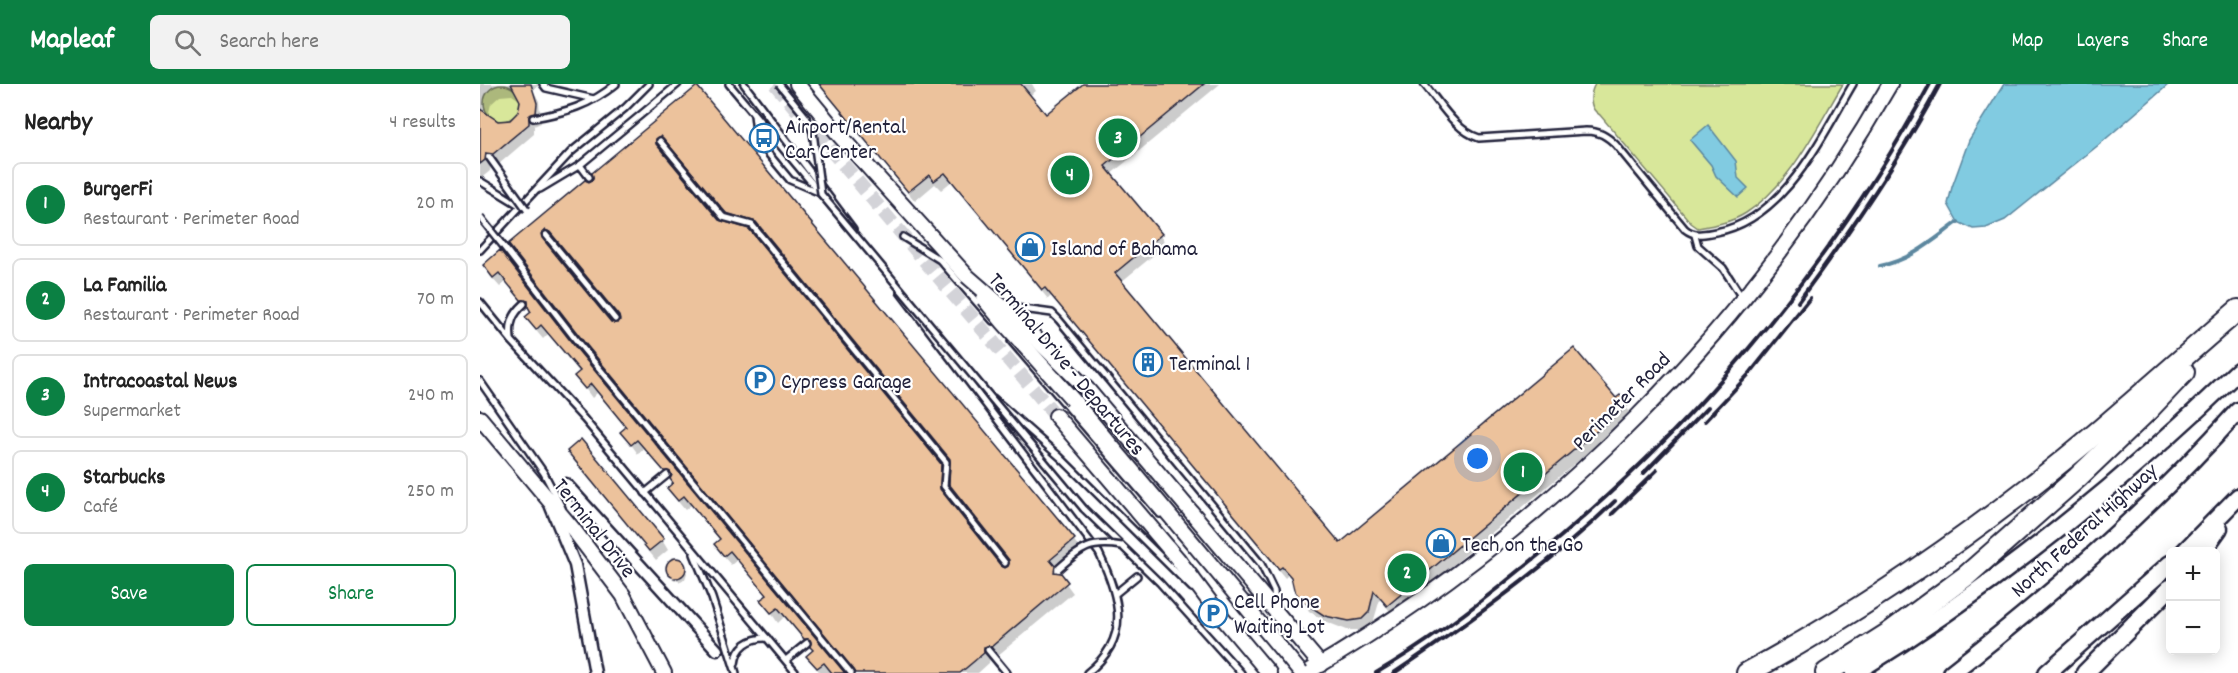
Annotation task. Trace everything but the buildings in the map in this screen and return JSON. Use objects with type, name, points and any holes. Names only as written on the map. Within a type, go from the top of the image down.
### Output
[{"type":"highway","points":[[1747,673],[1868,601],[1983,522],[2100,430],[2238,311]]},
{"type":"highway","points":[[1826,673],[1929,605],[1992,553],[2077,478],[2148,410],[2238,311]]},
{"type":"main road","points":[[1854,673],[1898,645],[2024,556],[2132,468],[2238,371]]},
{"type":"main road","name":"North Federal Highway","points":[[1951,673],[2090,558],[2238,411]]},
{"type":"main road","points":[[2189,547],[2238,497]]},
{"type":"main road","points":[[2206,547],[2238,503]]},
{"type":"main road","points":[[2047,673],[2166,568]]},
{"type":"main road","points":[[2085,673],[2166,592]]},
{"type":"street","name":"Terminal Drive - Departures","points":[[797,84],[844,142],[967,276],[1003,322],[1072,400],[1301,673]]},
{"type":"street","name":"Perimeter Road","points":[[1306,673],[1431,591],[1490,547],[1566,484],[1654,398],[1742,298],[1795,233],[1822,195],[1890,84]]},
{"type":"street","points":[[967,276],[1013,316],[1088,390],[1321,665]]},
{"type":"street","points":[[1056,416],[1177,558],[1215,610],[1269,673]]},
{"type":"street","name":"Terminal Drive","points":[[480,418],[573,529],[622,595],[664,673]]},
{"type":"street","points":[[566,484],[717,650]]},
{"type":"street","points":[[547,498],[575,565],[594,673]]},
{"type":"lane","points":[[543,84],[546,88],[595,99]]},
{"type":"lane","points":[[533,118],[567,112],[595,99],[616,84]]},
{"type":"lane","points":[[480,250],[571,152],[625,108],[649,84]]},
{"type":"lane","points":[[536,191],[580,165],[678,84]]},
{"type":"lane","points":[[729,84],[1084,509],[1160,583],[1241,673]]},
{"type":"lane","points":[[744,84],[952,363],[1099,553],[1115,594],[1119,610],[1118,628],[1109,652],[1087,673]]},
{"type":"lane","points":[[779,84],[806,117],[813,132],[821,194]]},
{"type":"lane","points":[[1424,84],[1466,132],[1479,138],[1586,130],[1604,135],[1616,145],[1685,229],[1695,235],[1726,230],[1751,220],[1773,204],[1802,167],[1853,84]]},
{"type":"lane","points":[[754,113],[757,140],[790,180],[821,194]]},
{"type":"lane","points":[[660,141],[723,217],[752,225],[777,255],[946,462],[944,486],[1005,562]]},
{"type":"lane","points":[[489,157],[527,210]]},
{"type":"lane","points":[[580,165],[588,177]]},
{"type":"lane","points":[[480,181],[521,206]]},
{"type":"lane","points":[[480,217],[580,345],[851,673]]},
{"type":"lane","points":[[546,235],[615,319]]},
{"type":"lane","points":[[1695,235],[1698,246],[1723,268],[1742,298]]},
{"type":"lane","points":[[903,237],[940,260],[1221,585],[1246,600],[1276,611],[1274,591],[1262,564],[1059,320],[1052,313],[1042,310],[979,304]]},
{"type":"lane","points":[[480,302],[511,340],[584,419],[796,673]]},
{"type":"lane","points":[[511,340],[510,330],[513,316],[524,304]]},
{"type":"lane","points":[[952,363],[1060,457],[1215,610]]},
{"type":"lane","points":[[480,381],[544,473],[573,529]]},
{"type":"lane","points":[[645,493],[667,475]]},
{"type":"lane","points":[[1058,569],[1079,550],[1091,545],[1122,546]]},
{"type":"lane","points":[[692,549],[712,598],[735,671]]},
{"type":"lane","points":[[1115,594],[1137,576]]},
{"type":"lane","points":[[735,671],[736,658],[740,649],[747,642],[757,638],[767,638]]},
{"type":"lane","points":[[786,660],[807,643]]},
{"type":"lane","points":[[988,650],[1007,673]]},
{"type":"green space","points":[[1595,84],[1843,84],[1801,154],[1776,187],[1762,201],[1741,216],[1723,223],[1698,228],[1691,223],[1596,112],[1591,97]]},
{"type":"green space","points":[[502,85],[515,90],[520,103],[515,116],[502,121],[489,116],[484,103],[489,90]]},
{"type":"water","points":[[2004,84],[2169,84],[2101,143],[2005,220],[1986,228],[1973,229],[1958,222],[1948,204],[1969,140]]},
{"type":"water","points":[[1708,125],[1736,161],[1738,178],[1748,188],[1738,197],[1716,176],[1711,165],[1690,140]]},
{"type":"waterway","points":[[1880,266],[1912,254],[1958,222]]},
{"type":"tunnel","points":[[775,84],[1056,416]]},
{"type":"railway","points":[[1376,673],[1450,624],[1520,570],[1640,465],[1696,408],[1800,285],[1847,220],[1890,153],[1930,84]]},
{"type":"railway","points":[[1798,302],[1873,196],[1908,141],[1940,84]]},
{"type":"railway","points":[[1705,421],[1751,372],[1810,298]]},
{"type":"railway","points":[[1643,474],[1708,407]]},
{"type":"railway","points":[[1612,514],[1657,470]]},
{"type":"railway","points":[[1394,673],[1508,592],[1563,548],[1615,501]]},
{"type":"place","name":"Airport/Rental Car Center","points":[[764,138]]},
{"type":"place","name":"Intracoastal News","points":[[1118,138]]},
{"type":"place","name":"Starbucks","points":[[1070,175]]},
{"type":"place","name":"Island of Bahama","points":[[1030,247]]},
{"type":"place","name":"Terminal 1","points":[[1148,362]]},
{"type":"place","name":"Cypress Garage","points":[[760,380]]},
{"type":"place","name":"BurgerFi","points":[[1523,472]]},
{"type":"place","name":"Tech on the Go","points":[[1441,543]]},
{"type":"place","name":"La Familia","points":[[1407,573]]},
{"type":"place","name":"Cell Phone Waiting Lot","points":[[1213,613]]}]
